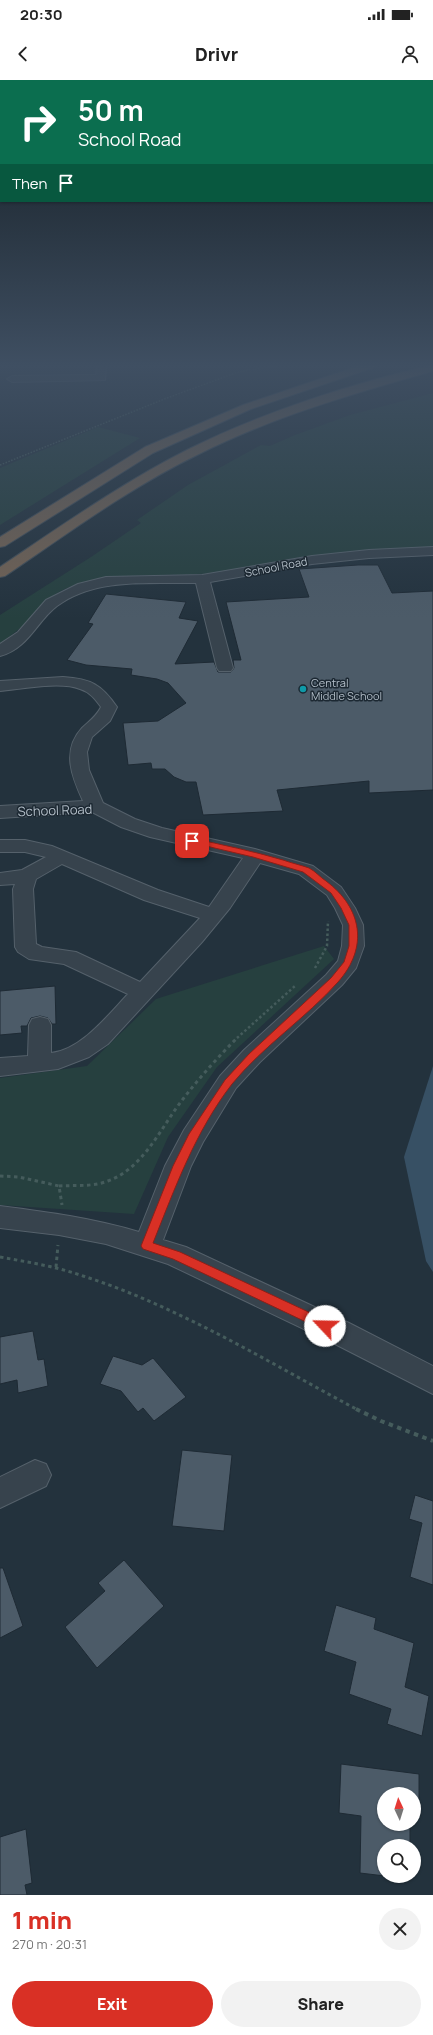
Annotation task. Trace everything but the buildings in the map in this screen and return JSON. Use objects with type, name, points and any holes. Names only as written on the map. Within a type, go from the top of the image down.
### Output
[{"type":"highway","points":[[0,543],[150,450]]},
{"type":"highway","points":[[0,573],[106,503],[168,465],[197,450]]},
{"type":"street","name":"School Road","points":[[0,652],[23,635],[51,603],[82,587],[106,581],[131,579],[202,579],[229,576],[312,560],[369,554],[433,551]]},
{"type":"street","points":[[202,579],[225,668]]},
{"type":"street","points":[[0,686],[66,681],[83,685],[95,690],[102,698],[109,707],[105,719],[84,735],[78,749],[82,777],[95,806]]},
{"type":"street","name":"School Road","points":[[0,812],[95,806],[128,823],[156,833],[255,855],[306,870],[334,891],[345,908],[353,925],[353,946],[348,963],[334,980],[252,1056],[228,1082],[193,1137],[178,1166],[147,1246]]},
{"type":"street","points":[[0,846],[25,846],[44,850],[151,895],[213,915]]},
{"type":"street","points":[[0,1067],[58,1061],[81,1051],[100,1038],[195,937],[213,915],[255,855]]},
{"type":"street","points":[[0,879],[28,876],[61,857]]},
{"type":"street","points":[[28,876],[23,889],[26,947],[37,954],[68,957],[142,992]]},
{"type":"street","points":[[39,1063],[40,1025]]},
{"type":"street","points":[[0,1217],[59,1224],[106,1233],[176,1255],[339,1332],[433,1381]]},
{"type":"street","points":[[0,1493],[35,1475]]},
{"type":"path","points":[[0,465],[38,450]]},
{"type":"path","points":[[310,973],[325,955],[330,939],[326,917]]},
{"type":"path","points":[[59,1186],[105,1182],[112,1180],[132,1166],[153,1144],[178,1106],[208,1068],[249,1027],[299,983]]},
{"type":"path","points":[[0,1257],[31,1261],[56,1267],[93,1279],[164,1308],[306,1381],[352,1408],[433,1441]]},
{"type":"green space","points":[[44,450],[121,450],[0,525],[0,468]]},
{"type":"green space","points":[[252,450],[433,450],[433,548],[241,571],[123,577],[87,582],[70,587],[54,595],[19,629],[0,644],[0,615],[141,523],[137,520],[188,485]]},
{"type":"green space","points":[[324,946],[334,959],[217,1067],[168,1137],[134,1214],[0,1205],[0,1078],[87,1066],[156,999]]},
{"type":"water","points":[[433,1066],[433,1272],[426,1261],[404,1157]]},
{"type":"place","name":"Central Middle School","points":[[303,689]]},
{"type":"route","points":[[192,841],[255,855],[306,870],[334,891],[345,908],[353,925],[353,946],[348,963],[334,980],[252,1056],[228,1082],[193,1137],[178,1166],[160,1209],[147,1246],[176,1255],[325,1326]]}]
